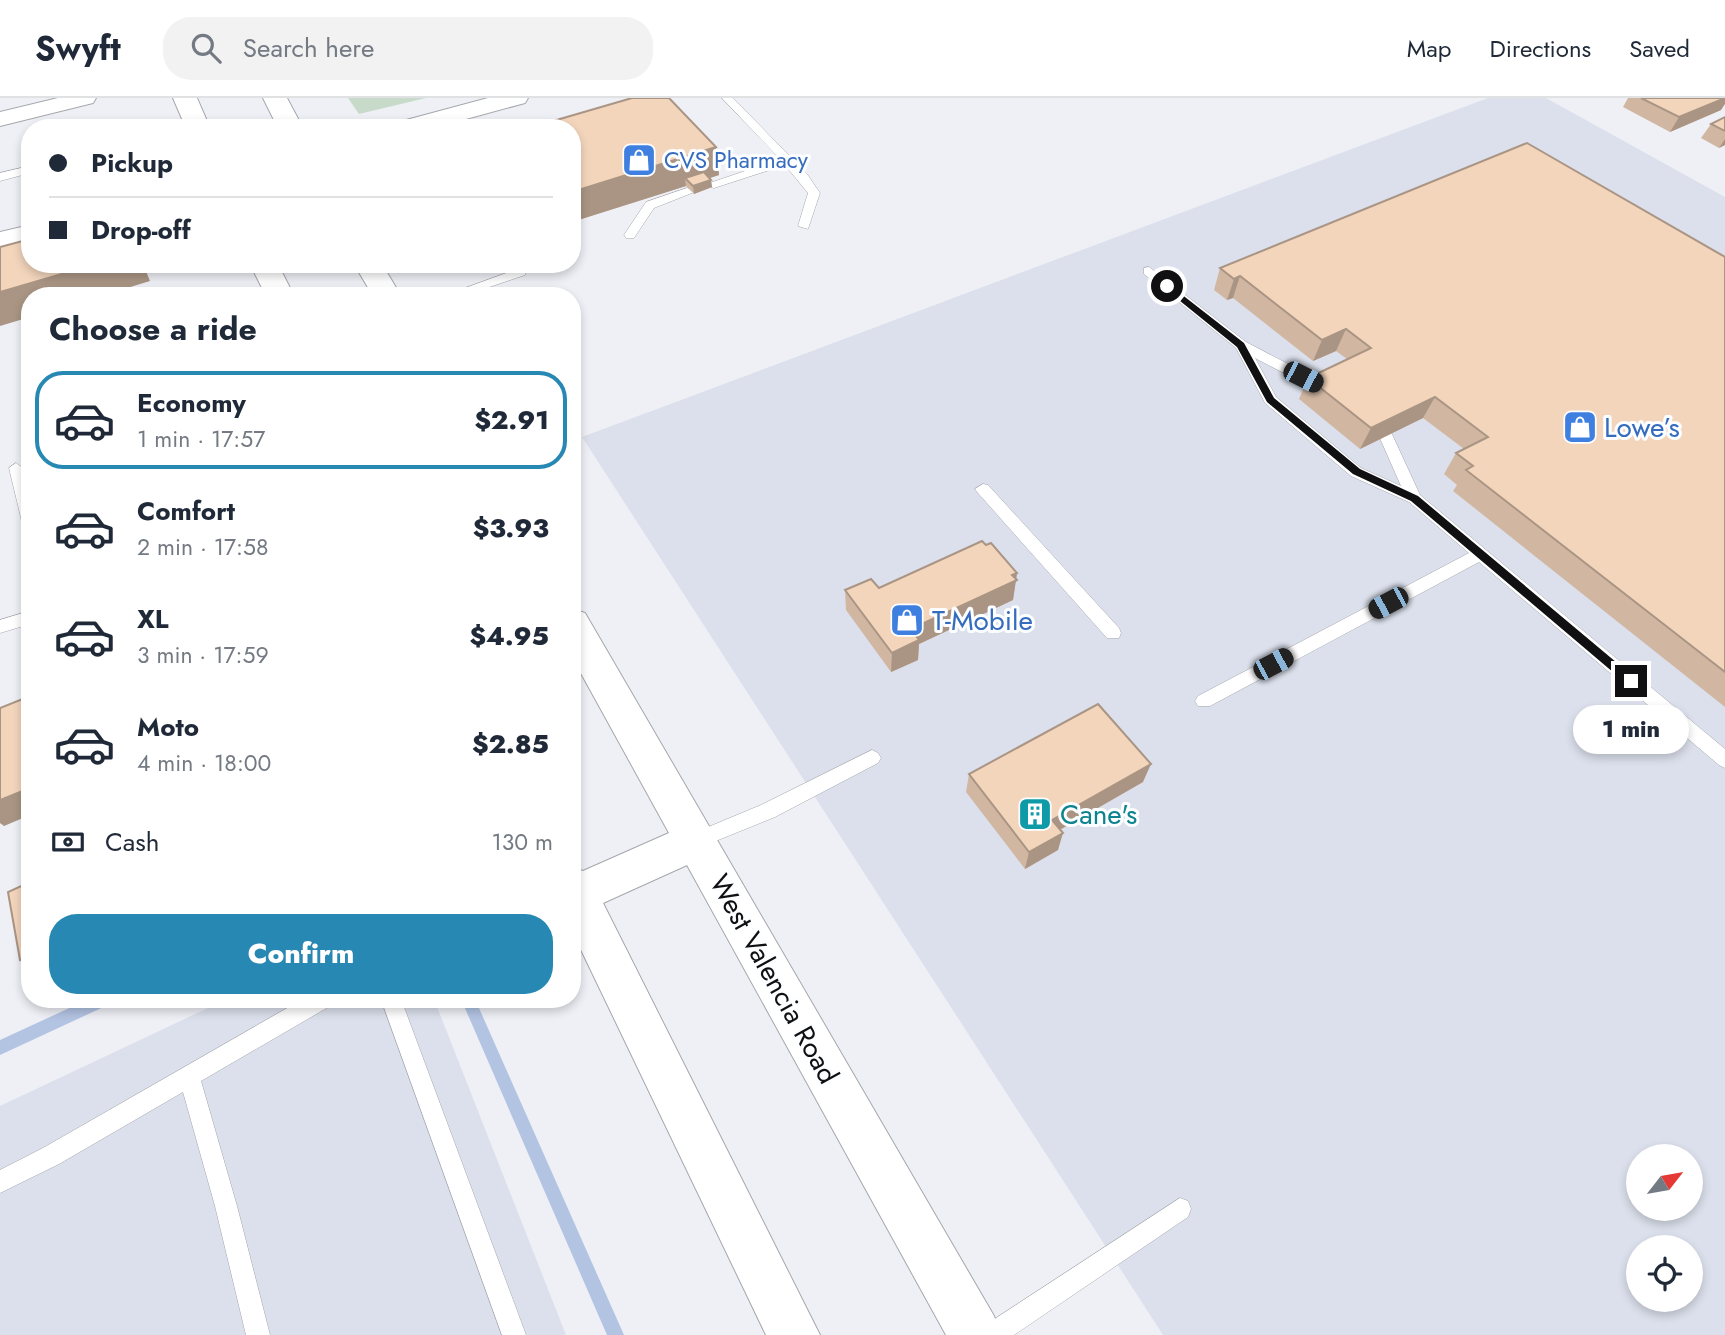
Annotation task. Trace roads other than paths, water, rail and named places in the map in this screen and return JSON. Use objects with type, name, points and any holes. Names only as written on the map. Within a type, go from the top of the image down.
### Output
[{"type":"main road","points":[[185,98],[194,119]]},
{"type":"main road","points":[[275,98],[286,119]]},
{"type":"main road","points":[[438,119],[516,98]]},
{"type":"main road","name":"West Valencia Road","points":[[581,639],[975,1335]]},
{"type":"main road","points":[[581,910],[696,841]]},
{"type":"main road","points":[[581,913],[794,1335]]},
{"type":"street","points":[[0,119],[75,99]]},
{"type":"street","points":[[0,240],[21,234]]},
{"type":"lane","points":[[727,98],[788,160],[814,192],[804,226]]},
{"type":"lane","points":[[710,185],[788,160]]},
{"type":"lane","points":[[0,177],[21,171]]},
{"type":"lane","points":[[630,235],[650,205],[691,191]]},
{"type":"lane","points":[[1149,271],[1241,345],[1323,388]]},
{"type":"lane","points":[[476,287],[517,273]]},
{"type":"lane","points":[[1241,345],[1270,400],[1356,472],[1414,498],[1725,760]]},
{"type":"lane","points":[[1386,436],[1414,498]]},
{"type":"lane","points":[[7,471],[21,502]]},
{"type":"lane","points":[[983,489],[1113,633]]},
{"type":"lane","points":[[1204,701],[1481,554]]},
{"type":"lane","points":[[0,628],[21,620]]},
{"type":"lane","points":[[696,841],[768,811],[872,758]]},
{"type":"lane","points":[[0,1182],[51,1156],[307,1008]]},
{"type":"lane","points":[[394,1008],[514,1335]]},
{"type":"lane","points":[[189,1076],[226,1206],[258,1335]]},
{"type":"lane","points":[[993,1335],[1180,1209]]},
{"type":"waterway","points":[[0,1048],[86,1008]]},
{"type":"waterway","points":[[472,1008],[616,1335]]},
{"type":"place","name":"CVS Pharmacy","points":[[639,160]]},
{"type":"place","name":"Lowe’s","points":[[1580,427]]},
{"type":"place","name":"T-Mobile","points":[[907,620]]},
{"type":"place","name":"Cane's","points":[[1035,814]]}]
